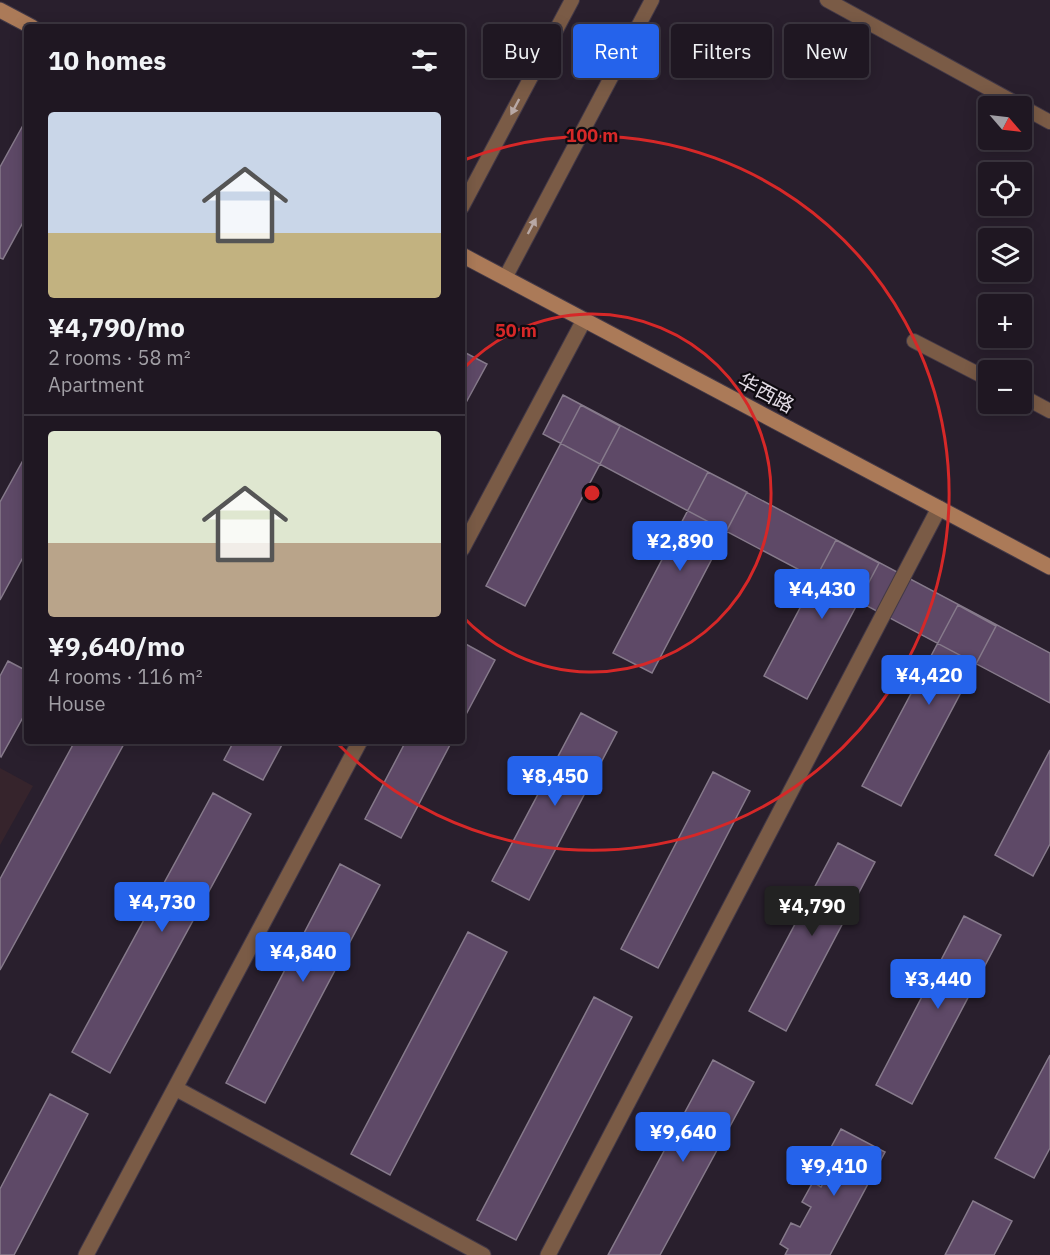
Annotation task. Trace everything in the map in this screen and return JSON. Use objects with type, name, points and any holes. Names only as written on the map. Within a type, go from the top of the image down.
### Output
[{"type":"street","points":[[0,10],[26,24]]},
{"type":"street","name":"华西路","points":[[465,257],[1050,567]]},
{"type":"street","points":[[465,543],[584,320]]},
{"type":"street","points":[[548,1255],[939,508]]},
{"type":"street","points":[[86,1255],[358,744]]},
{"type":"street","points":[[175,1088],[483,1255]]},
{"type":"lane","points":[[465,201],[572,0]]},
{"type":"lane","points":[[505,278],[652,0]]},
{"type":"lane","points":[[828,0],[1050,122]]},
{"type":"lane","points":[[914,341],[978,374]]},
{"type":"lane","points":[[1032,401],[1050,411]]},
{"type":"shaded area","points":[[0,768],[33,786],[0,845]]},
{"type":"building","points":[[24,123],[24,220],[3,259],[0,258],[0,167]]},
{"type":"building","points":[[465,353],[487,364],[465,404]]},
{"type":"building","points":[[563,395],[1050,653],[1050,703],[543,434]]},
{"type":"building","points":[[581,405],[620,426],[525,606],[486,586]]},
{"type":"building","points":[[24,458],[24,556],[0,600],[0,502]]},
{"type":"building","points":[[708,472],[747,492],[652,673],[613,653]]},
{"type":"building","points":[[836,540],[879,563],[807,699],[764,676]]},
{"type":"building","points":[[958,605],[996,626],[901,806],[862,786]]},
{"type":"building","points":[[465,644],[495,660],[465,716]]},
{"type":"building","points":[[8,661],[24,669],[24,715],[1,757],[0,756],[0,676]]},
{"type":"building","points":[[581,713],[617,732],[529,900],[492,881]]},
{"type":"building","points":[[73,744],[124,744],[0,970],[0,879]]},
{"type":"building","points":[[232,744],[282,744],[263,780],[224,760]]},
{"type":"building","points":[[404,744],[450,744],[401,838],[365,819]]},
{"type":"building","points":[[1050,750],[1050,844],[1033,876],[995,855]]},
{"type":"building","points":[[713,772],[750,791],[658,968],[621,949]]},
{"type":"building","points":[[213,793],[251,814],[110,1073],[72,1052]]},
{"type":"building","points":[[838,843],[875,862],[786,1031],[749,1011]]},
{"type":"building","points":[[340,864],[380,885],[265,1103],[226,1083]]},
{"type":"building","points":[[964,916],[1001,935],[912,1104],[876,1085]]},
{"type":"building","points":[[468,932],[507,952],[390,1175],[351,1154]]},
{"type":"building","points":[[594,997],[632,1017],[516,1240],[477,1220]]},
{"type":"building","points":[[1050,1055],[1050,1148],[1034,1178],[995,1158]]},
{"type":"building","points":[[713,1060],[754,1082],[660,1255],[608,1255]]},
{"type":"building","points":[[50,1094],[88,1114],[14,1255],[0,1255],[0,1189]]},
{"type":"building","points":[[841,1129],[885,1152],[830,1255],[785,1255],[788,1249],[780,1244],[791,1223],[800,1227],[811,1207],[802,1202],[813,1182],[821,1187],[832,1167],[823,1162]]},
{"type":"building","points":[[973,1201],[1012,1221],[994,1255],[945,1255]]}]
